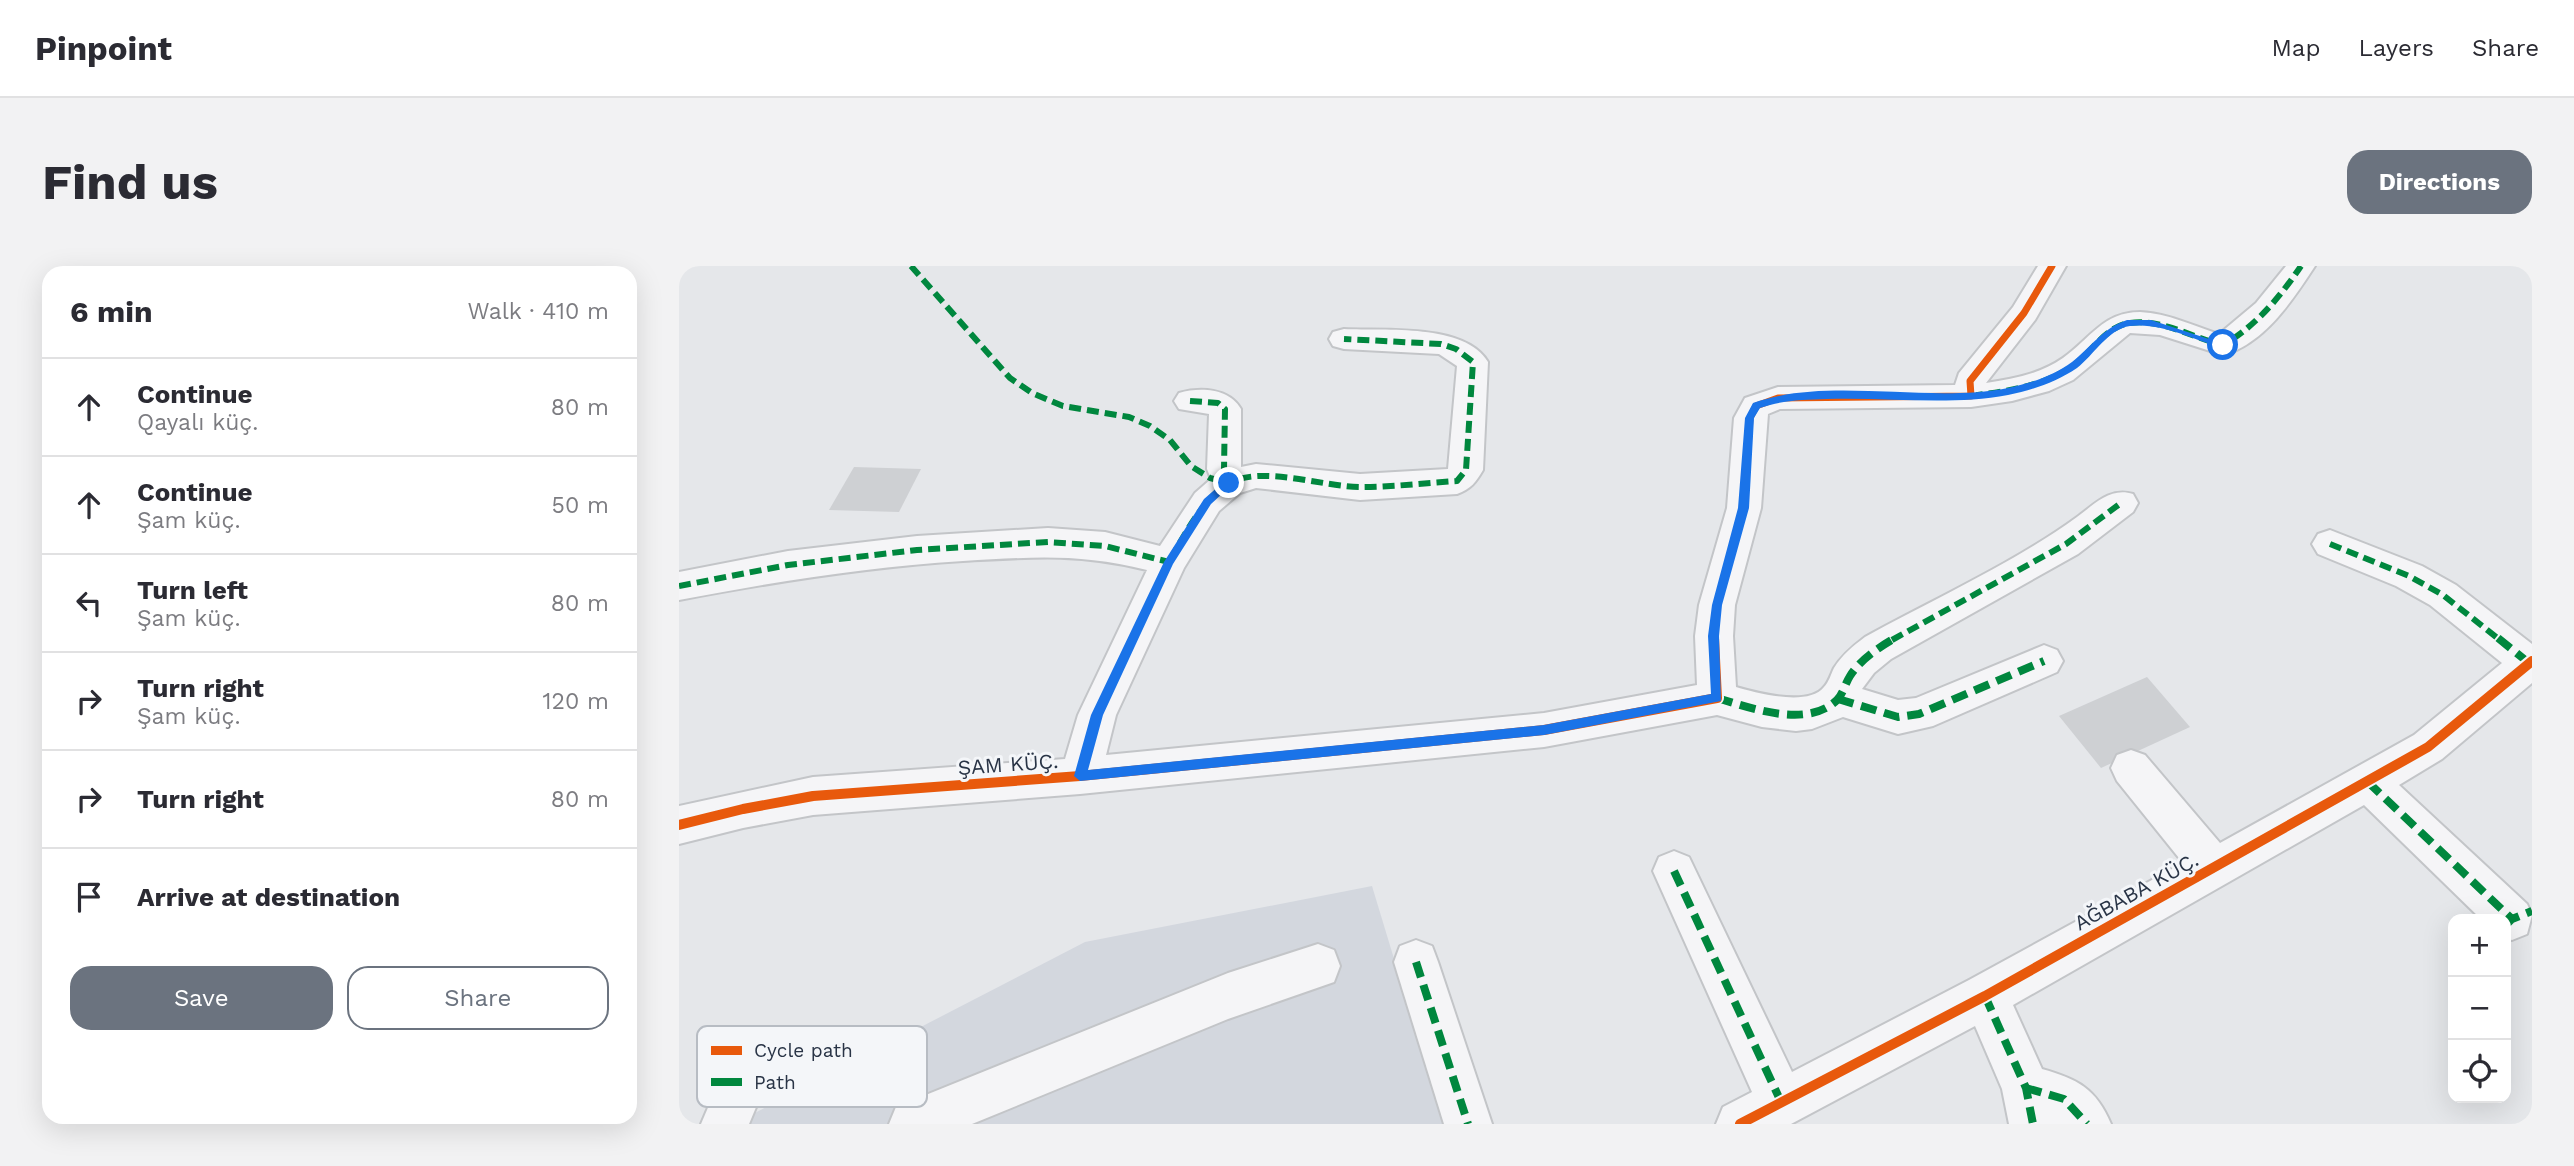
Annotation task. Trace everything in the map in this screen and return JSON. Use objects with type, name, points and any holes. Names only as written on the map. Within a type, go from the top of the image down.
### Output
[{"type":"street","points":[[1971,396],[1971,381],[2024,313],[2052,266]]},
{"type":"street","points":[[2121,503],[2066,544],[1878,648],[1857,665],[1838,699],[1814,712],[1787,714],[1717,698],[1714,636],[1717,605],[1744,508],[1749,418],[1756,406],[1778,398],[1971,396],[2007,391],[2048,381],[2075,364],[2112,330],[2127,323],[2151,323],[2223,345],[2239,337],[2289,285],[2301,266]]},
{"type":"street","points":[[1080,776],[1097,715],[1169,562],[1207,502],[1229,483],[1256,476],[1360,487],[1457,481],[1466,470],[1473,362],[1456,349],[1441,344],[1344,339]]},
{"type":"street","points":[[1190,401],[1218,403],[1225,410],[1224,469],[1229,483]]},
{"type":"street","points":[[679,586],[788,565],[917,550],[1048,542],[1105,546],[1169,562]]},
{"type":"street","points":[[2330,544],[2409,576],[2443,595],[2531,662]]},
{"type":"street","points":[[1838,699],[1898,717],[1919,714],[2044,661]]},
{"type":"street","name":"AĞBABA KÜÇ.","points":[[1740,1124],[1985,996],[2428,747],[2531,662]]},
{"type":"street","name":"ŞAM KÜÇ.","points":[[679,825],[743,808],[813,796],[1080,776],[1544,730],[1717,698]]},
{"type":"street","points":[[2131,768],[2214,868]]},
{"type":"street","points":[[2368,782],[2517,918]]},
{"type":"street","points":[[1674,871],[1781,1104]]},
{"type":"street","points":[[1416,962],[1468,1124]]},
{"type":"street","points":[[913,1124],[1215,1001],[1318,966]]},
{"type":"street","points":[[1985,996],[2029,1106],[2064,1099],[2087,1124]]},
{"type":"street","points":[[725,1124],[732,1107]]},
{"type":"shaded area","points":[[1372,886],[1444,1124],[745,1124],[745,1118],[766,1107],[927,1107],[927,1026],[923,1026],[1085,942]]},
{"type":"building","points":[[854,467],[921,469],[899,512],[829,510]]},
{"type":"building","points":[[2147,677],[2190,727],[2101,768],[2059,716]]},
{"type":"marked path","points":[[911,266],[1010,378],[1032,393],[1063,406],[1129,417],[1150,426],[1170,440],[1191,466],[1210,478],[1229,483]]},
{"type":"marked path","points":[[1971,396],[2012,390],[2050,378],[2081,360],[2113,329],[2129,323],[2153,323],[2223,345],[2246,330],[2267,310],[2301,266]]},
{"type":"marked path","points":[[1080,776],[1097,715],[1169,562],[1207,502],[1229,483],[1256,476],[1360,487],[1457,481],[1466,470],[1473,362],[1456,349],[1441,344],[1344,339]]},
{"type":"marked path","points":[[1190,401],[1218,403],[1225,409],[1224,469],[1229,483]]},
{"type":"marked path","points":[[1717,698],[1779,713],[1796,714],[1827,708],[1838,699],[1857,666],[1878,648],[2066,544],[2121,503]]},
{"type":"marked path","points":[[679,586],[788,565],[917,550],[1048,542],[1105,546],[1169,562]]},
{"type":"marked path","points":[[2330,544],[2409,576],[2443,595],[2529,663]]},
{"type":"marked path","points":[[1838,699],[1898,717],[1919,714],[2044,661]]},
{"type":"marked path","points":[[2368,782],[2512,919]]},
{"type":"marked path","points":[[1674,871],[1782,1104]]},
{"type":"marked path","points":[[2511,920],[2532,911]]},
{"type":"marked path","points":[[1416,962],[1468,1124]]},
{"type":"marked path","points":[[1985,996],[2026,1088],[2033,1124]]},
{"type":"marked path","points":[[2026,1088],[2064,1099],[2087,1124]]},
{"type":"cycle path","points":[[679,825],[743,809],[813,796],[1080,776],[1544,730],[1717,698],[1714,636],[1717,605],[1744,508],[1750,418],[1756,406],[1778,398],[1971,396],[1970,381],[2024,313],[2052,266]]},
{"type":"cycle path","points":[[1740,1124],[1985,996],[2428,747],[2532,661]]},
{"type":"route","points":[[1229,483],[1207,502],[1169,562],[1097,715],[1080,776],[1544,730],[1717,698],[1714,636],[1717,605],[1744,508],[1749,418],[1756,406],[1778,398],[1971,396],[2007,391],[2048,381],[2075,364],[2112,330],[2127,323],[2151,323],[2223,345]]}]
